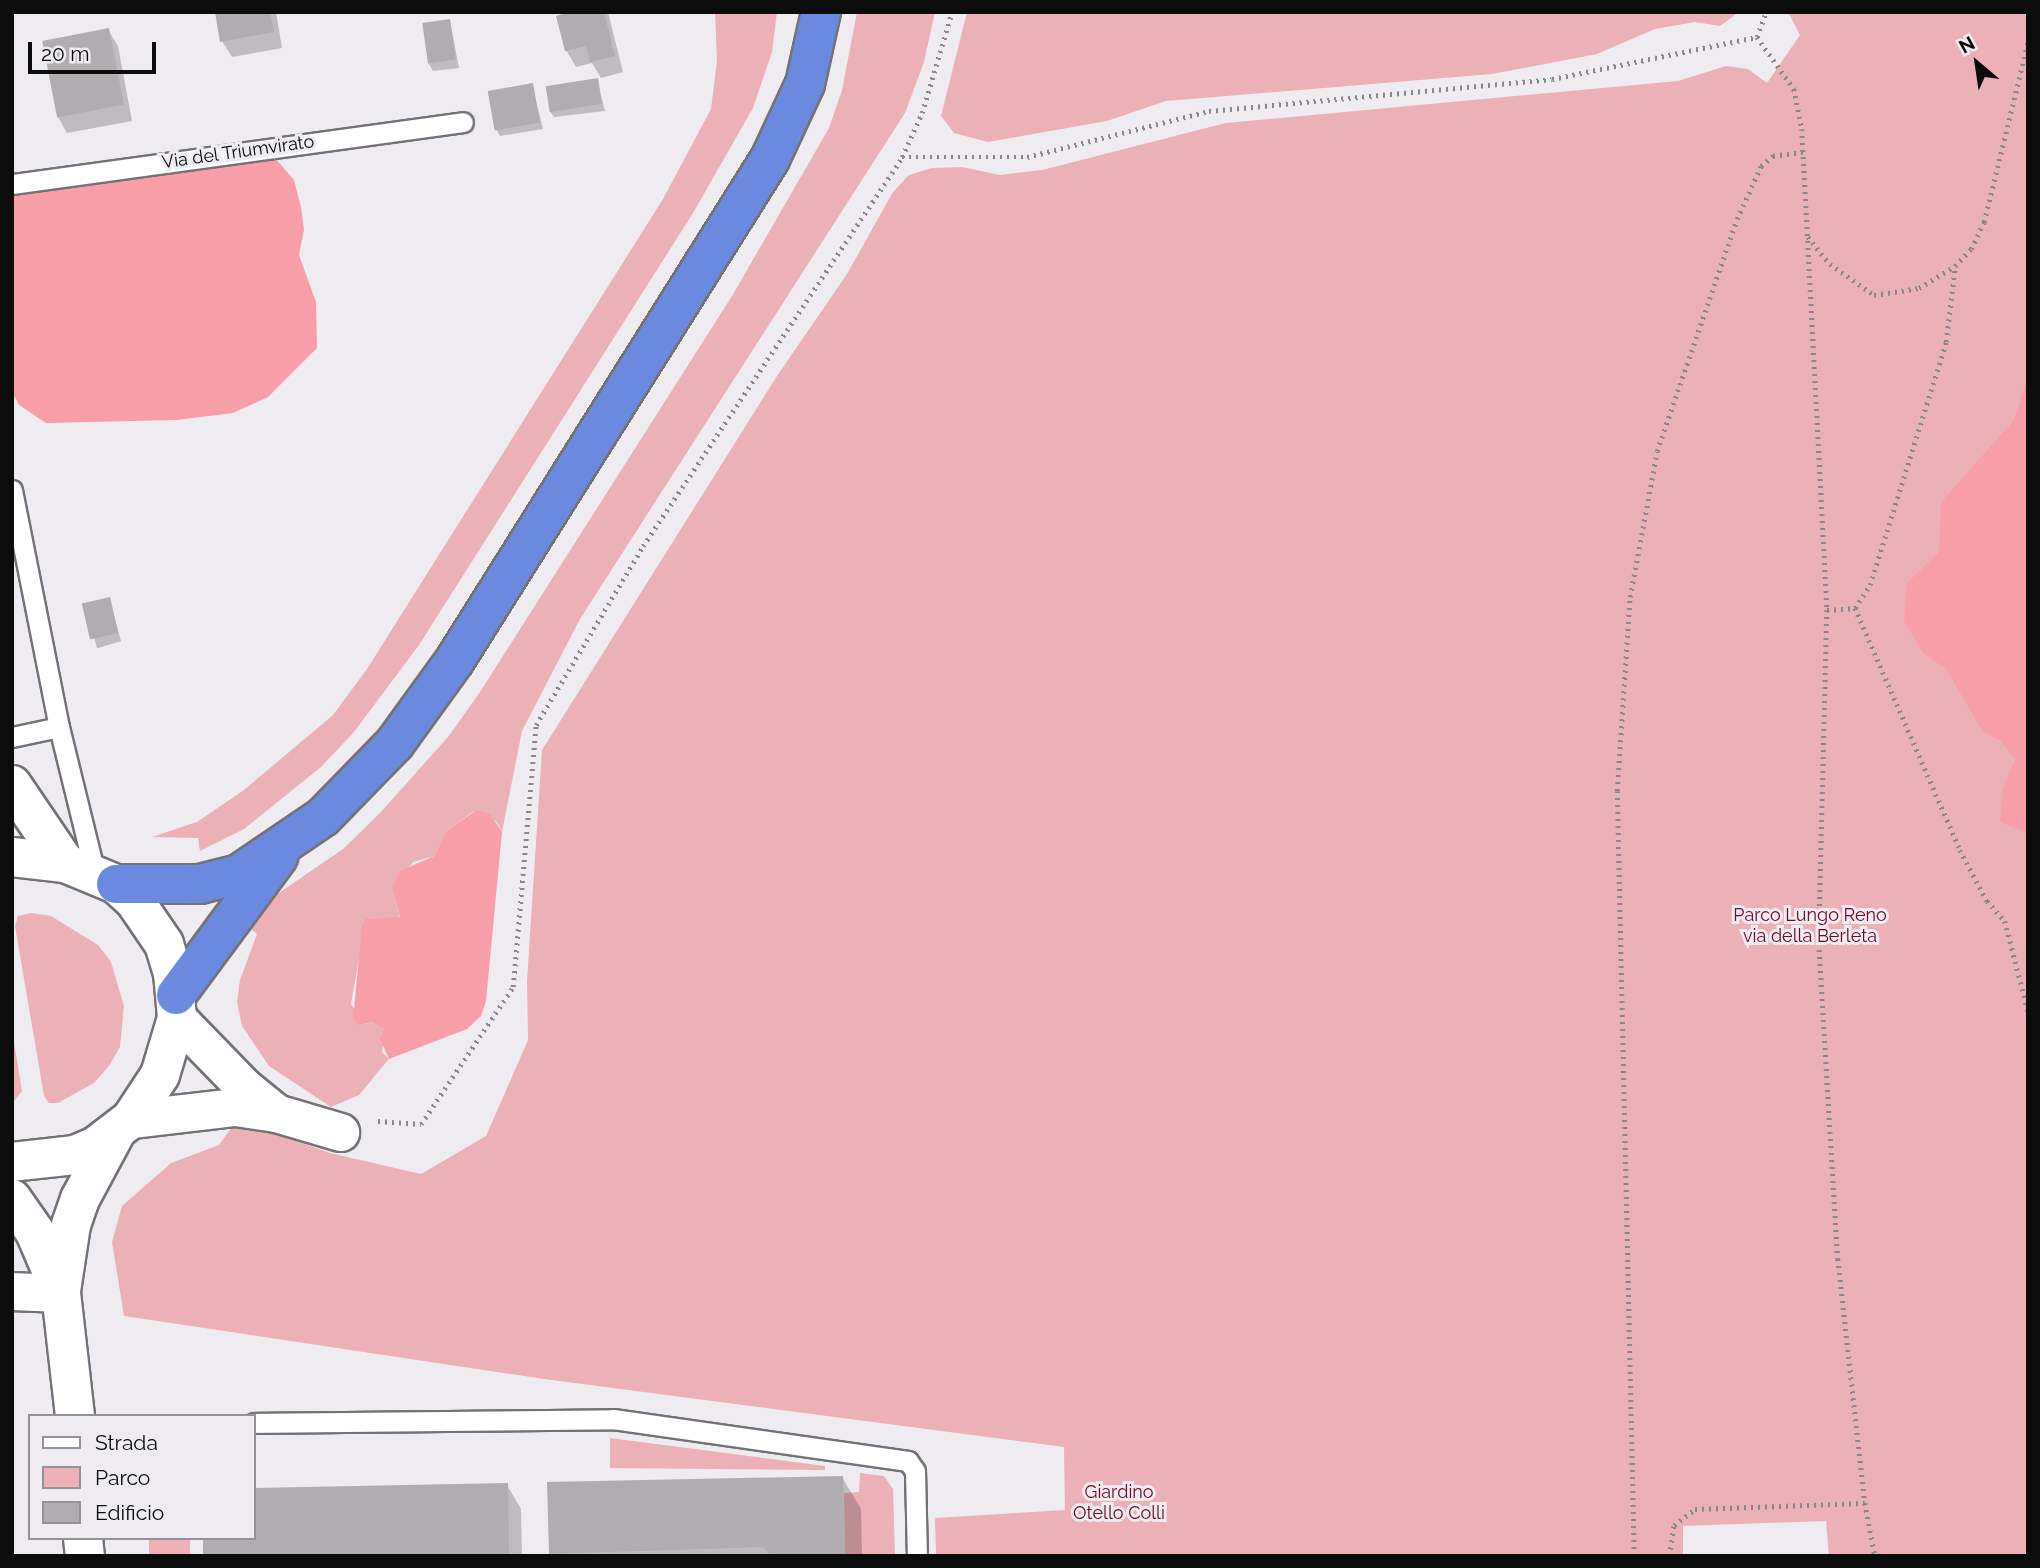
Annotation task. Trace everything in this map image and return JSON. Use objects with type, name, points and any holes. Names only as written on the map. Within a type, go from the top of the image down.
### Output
[{"type":"highway","points":[[812,12],[814,51]]},
{"type":"highway","points":[[92,874],[200,884],[239,874],[289,841],[346,796],[428,701],[742,208],[786,132],[814,51],[821,12]]},
{"type":"highway","points":[[176,1007],[289,841]]},
{"type":"main road","points":[[12,785],[92,874],[134,900],[164,944],[176,1007],[160,1075],[124,1125],[80,1199],[71,1225],[61,1293],[75,1414]]},
{"type":"main road","points":[[12,858],[92,874]]},
{"type":"main road","points":[[12,1162],[75,1155],[124,1125]]},
{"type":"main road","points":[[12,1199],[35,1232],[61,1293]]},
{"type":"street","points":[[176,1007],[244,1087],[276,1112]]},
{"type":"street","points":[[124,1125],[235,1107],[354,1126]]},
{"type":"street","points":[[12,1291],[61,1293]]},
{"type":"lane","name":"Via del Triumvirato","points":[[12,184],[463,122]]},
{"type":"lane","points":[[12,490],[59,727],[92,874]]},
{"type":"lane","points":[[12,737],[59,727]]},
{"type":"lane","points":[[256,1423],[613,1419],[908,1461],[915,1471],[917,1556]]},
{"type":"path","points":[[354,1126],[421,1124],[513,987],[536,725],[643,546],[902,157],[922,113],[952,12]]},
{"type":"path","points":[[1757,37],[1766,12]]},
{"type":"path","points":[[902,157],[1027,157],[1209,111],[1502,87],[1757,37]]},
{"type":"path","points":[[1757,37],[1794,89],[1803,152],[1827,610],[1819,943],[1838,1259],[1864,1503],[1875,1556]]},
{"type":"path","points":[[1807,236],[1830,264],[1874,295],[1919,288],[1955,266],[1971,248],[1984,222],[2028,41]]},
{"type":"path","points":[[1634,1556],[1618,804],[1630,597],[1657,451],[1737,219],[1761,166],[1773,156],[1803,152]]},
{"type":"path","points":[[1855,608],[1870,585],[1946,342],[1955,266]]},
{"type":"path","points":[[1827,610],[1855,608]]},
{"type":"path","points":[[1855,608],[1960,850],[1987,901],[2005,921],[2028,1011]]},
{"type":"path","points":[[1669,1556],[1674,1525],[1695,1509],[1864,1503]]},
{"type":"green space","points":[[715,12],[777,12],[772,52],[753,108],[693,213],[419,645],[354,732],[321,767],[244,829],[200,851],[198,838],[152,837],[197,822],[244,790],[333,715],[367,669],[663,199],[711,109],[717,61]]},
{"type":"green space","points":[[857,12],[935,12],[924,62],[905,113],[580,619],[522,731],[502,832],[497,822],[477,810],[470,814],[446,831],[434,856],[413,862],[392,889],[400,918],[366,919],[351,1004],[365,1024],[372,1022],[385,1029],[382,1052],[389,1059],[359,1095],[331,1107],[269,1066],[242,1026],[237,1002],[240,980],[257,934],[244,923],[260,906],[343,849],[379,814],[448,737],[480,692],[732,296],[829,128],[842,90]]},
{"type":"green space","points":[[967,12],[1739,12],[1720,26],[1695,22],[1655,29],[1597,54],[1492,74],[1166,101],[1107,121],[988,142],[954,133],[941,116]]},
{"type":"green space","points":[[1788,12],[2028,12],[2028,1556],[1829,1556],[1826,1521],[1683,1526],[1683,1556],[936,1556],[935,1518],[1065,1510],[1064,1447],[544,1379],[124,1316],[112,1242],[122,1206],[171,1163],[219,1145],[237,1120],[330,1153],[421,1174],[486,1136],[528,1040],[527,981],[542,750],[777,376],[847,274],[893,192],[909,175],[932,168],[962,167],[1000,175],[1042,170],[1226,123],[1678,81],[1726,66],[1748,69],[1767,83],[1800,35]]},
{"type":"green space","points":[[31,913],[51,916],[98,945],[111,962],[124,1006],[120,1047],[109,1066],[94,1083],[58,1103],[49,1103],[44,1096],[15,926],[18,916]]},
{"type":"green space","points":[[12,1029],[22,1091],[12,1104]]},
{"type":"green space","points":[[610,1438],[825,1466],[825,1470],[610,1468]]},
{"type":"green space","points":[[860,1473],[884,1476],[893,1489],[895,1556],[845,1556],[844,1493],[859,1492]]},
{"type":"green space","points":[[149,1540],[190,1540],[190,1556],[149,1556]]},
{"type":"shaded area","points":[[276,159],[294,180],[301,207],[304,230],[299,255],[316,302],[317,348],[268,397],[233,413],[177,420],[46,423],[19,405],[12,392],[12,195]]},
{"type":"shaded area","points":[[2028,376],[2028,834],[2000,822],[2003,788],[2015,760],[2001,741],[1983,732],[1946,669],[1923,653],[1904,621],[1907,583],[1939,552],[1941,502],[2014,420]]},
{"type":"shaded area","points":[[477,810],[490,814],[502,832],[486,1001],[481,1016],[467,1029],[389,1059],[380,1039],[384,1029],[372,1022],[359,1025],[353,1019],[362,926],[365,919],[400,917],[392,889],[400,871],[434,856],[446,831]]},
{"type":"building","points":[[215,12],[270,12],[274,32],[220,42]]},
{"type":"building","points":[[569,12],[604,12],[615,56],[590,62],[586,46],[565,51],[556,16]]},
{"type":"building","points":[[450,19],[456,60],[428,63],[422,23]]},
{"type":"building","points":[[109,28],[124,105],[57,118],[42,41]]},
{"type":"building","points":[[598,78],[602,104],[550,112],[546,86]]},
{"type":"building","points":[[533,83],[540,122],[495,130],[488,91]]},
{"type":"building","points":[[110,597],[118,633],[90,640],[82,604]]},
{"type":"building","points":[[843,1476],[845,1556],[771,1556],[763,1547],[549,1554],[547,1482]]},
{"type":"building","points":[[508,1483],[509,1555],[203,1556],[203,1540],[256,1540],[256,1488]]},
{"type":"park label","name":"Parco Lungo Reno via della Berleta","points":[[1810,926]]},
{"type":"park label","name":"Giardino Otello Colli","points":[[1119,1503]]}]
